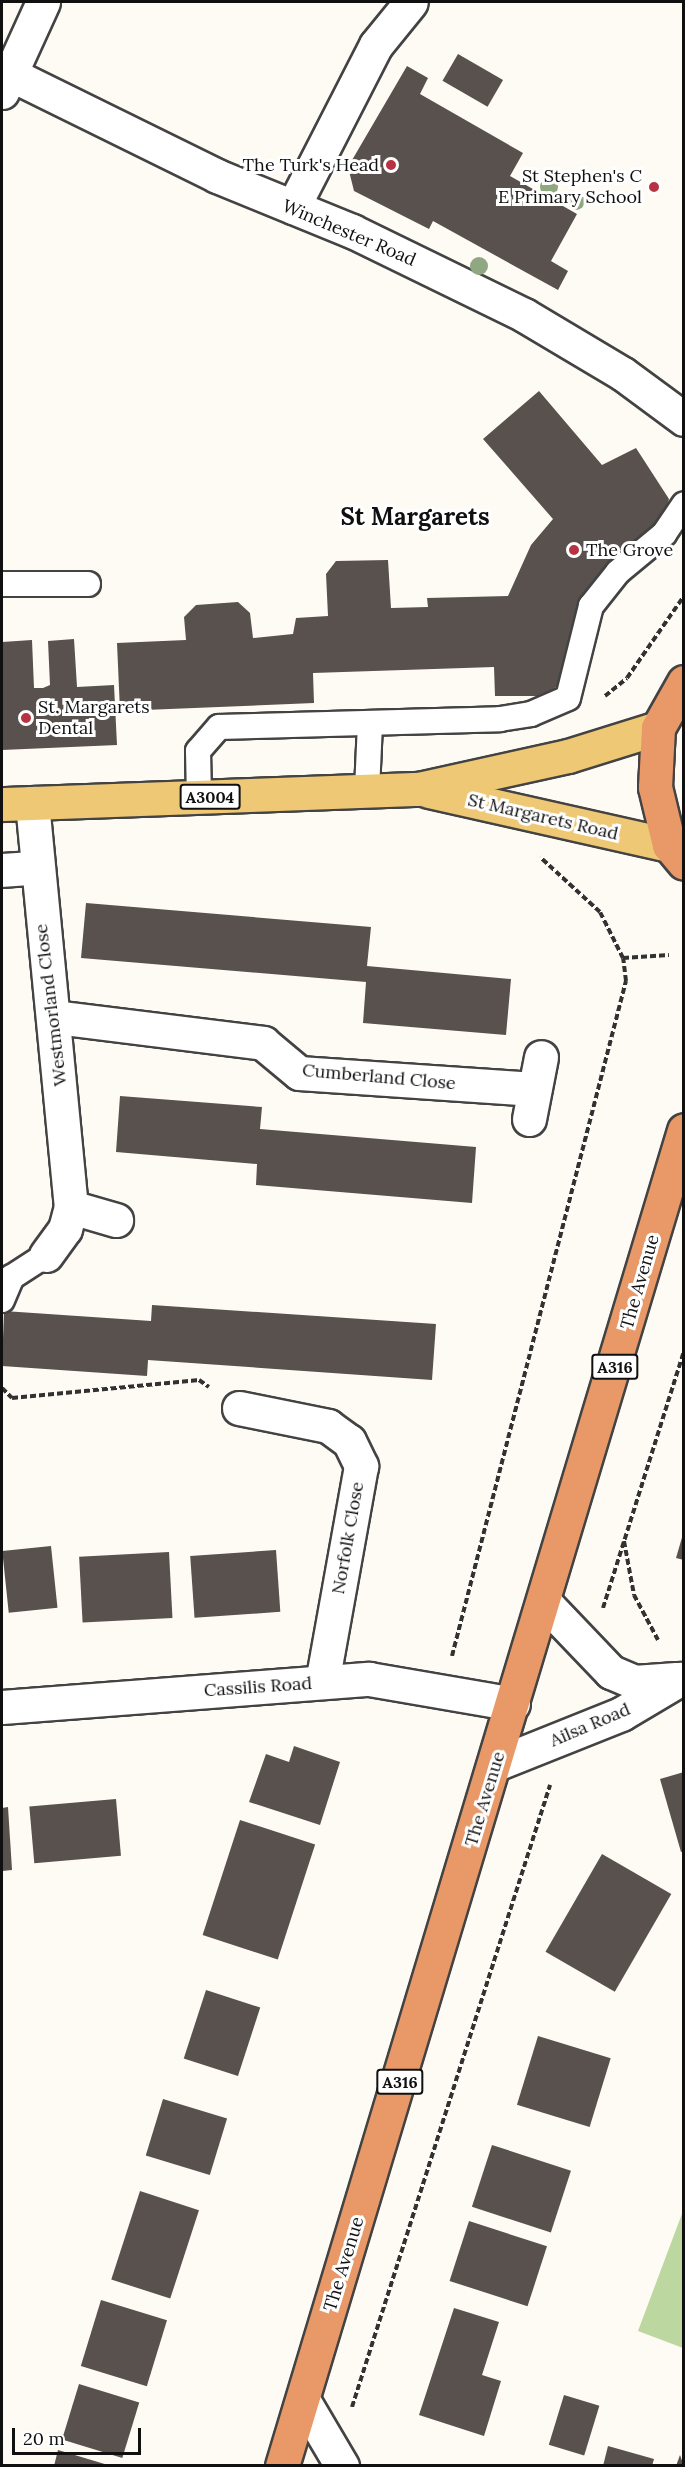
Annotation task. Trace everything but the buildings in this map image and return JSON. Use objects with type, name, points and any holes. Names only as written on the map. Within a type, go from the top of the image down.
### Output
[{"type":"highway","points":[[676,854],[655,787],[658,728],[684,682]]},
{"type":"highway","name":"The Avenue","points":[[282,2466],[496,1764],[683,1129]]},
{"type":"main road","name":"St Margarets Road","points":[[17,803],[418,789],[568,756],[658,728]]},
{"type":"main road","name":"St Margarets Road","points":[[418,789],[676,854]]},
{"type":"street","points":[[4,79],[43,2]]},
{"type":"street","points":[[293,207],[376,45],[411,2]]},
{"type":"street","name":"Winchester Road","points":[[4,79],[217,176],[293,207],[524,315],[606,363],[684,419]]},
{"type":"street","name":"Westmorland Close","points":[[17,803],[34,868],[55,1017],[71,1207],[65,1229],[46,1255]]},
{"type":"street","points":[[2,870],[34,868]]},
{"type":"street","name":"Cumberland Close","points":[[55,1017],[263,1043],[299,1073],[532,1104],[541,1057]]},
{"type":"street","points":[[71,1207],[116,1220]]},
{"type":"street","name":"Norfolk Close","points":[[239,1408],[328,1426],[349,1441],[361,1466],[322,1682]]},
{"type":"street","name":"Ailsa Road","points":[[544,1602],[589,1654],[634,1682],[682,1679]]},
{"type":"street","name":"Cassilis Road","points":[[2,1707],[369,1679],[513,1704]]},
{"type":"street","name":"Ailsa Road","points":[[496,1764],[621,1714],[682,1679]]},
{"type":"street","points":[[303,2400],[342,2466]]},
{"type":"lane","points":[[199,798],[198,751],[219,727],[500,719],[531,714],[568,698],[591,606],[618,572],[664,534],[684,504]]},
{"type":"lane","points":[[2,584],[88,584]]},
{"type":"lane","points":[[367,790],[370,724]]},
{"type":"lane","points":[[2,1300],[12,1277],[46,1255]]},
{"type":"path","points":[[595,704],[627,678],[684,596]]},
{"type":"path","points":[[452,1654],[626,981],[623,958],[600,912],[543,863],[537,849]]},
{"type":"path","points":[[623,958],[669,955]]},
{"type":"path","points":[[589,1654],[684,1351]]},
{"type":"path","points":[[2,1388],[12,1398],[199,1380],[239,1408]]},
{"type":"path","points":[[624,1540],[634,1595],[663,1644]]},
{"type":"path","points":[[351,2412],[565,1736]]},
{"type":"green space","points":[[683,2211],[683,2348],[638,2331]]},
{"type":"place","name":"The Turk's Head","points":[[391,165]]},
{"type":"place","name":"St Stephen's C E Primary School","points":[[654,187]]},
{"type":"place","name":"The Grove","points":[[574,550]]},
{"type":"place","name":"St. Margarets Dental","points":[[26,718]]},
{"type":"district","name":"St Margarets","points":[[415,517]]}]
